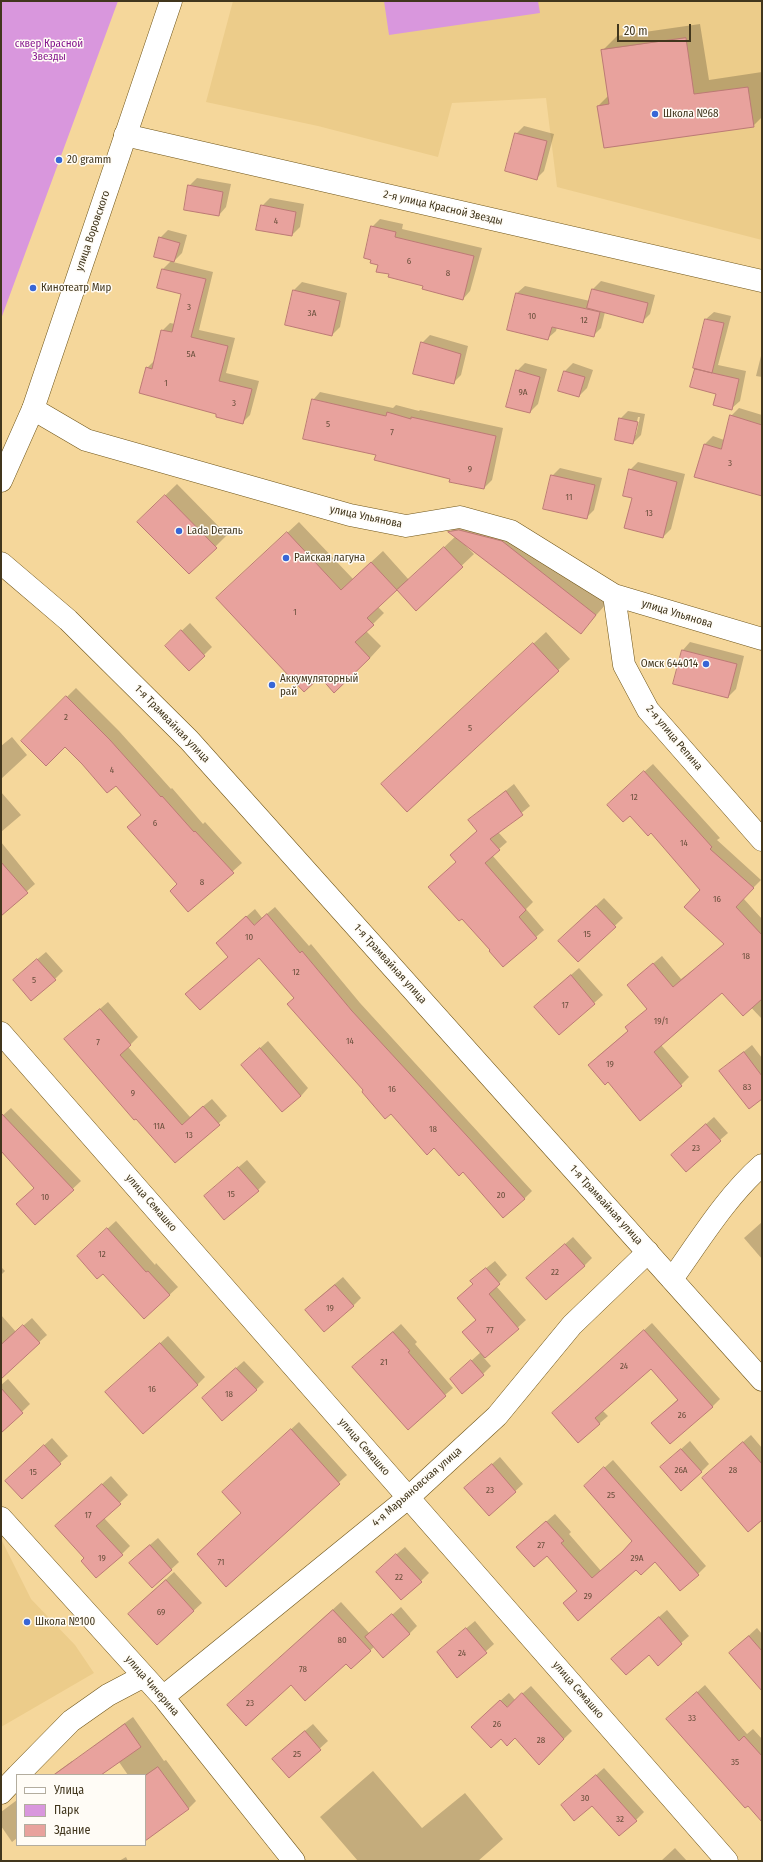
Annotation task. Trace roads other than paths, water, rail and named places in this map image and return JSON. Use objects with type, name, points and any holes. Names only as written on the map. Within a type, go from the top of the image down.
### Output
[{"type":"street","name":"улица Воровского","points":[[1,481],[33,409],[171,1]]},
{"type":"street","name":"2-я улица Красной Звезды","points":[[125,135],[762,281]]},
{"type":"street","name":"улица Ульянова","points":[[33,409],[86,440],[350,515],[406,526],[460,517],[511,531],[614,595],[762,640]]},
{"type":"street","name":"1-я Трамвайная улица","points":[[1,563],[68,620],[189,740],[762,1380]]},
{"type":"street","name":"2-я улица Репина","points":[[614,595],[624,665],[648,710],[762,840]]},
{"type":"street","name":"улица Семашко","points":[[1,1033],[727,1861]]},
{"type":"street","points":[[672,1279],[721,1211],[749,1177],[762,1165]]},
{"type":"street","name":"4-я Марьяновская улица","points":[[163,1697],[409,1497],[497,1416],[572,1324],[648,1252]]},
{"type":"street","name":"улица Чичерина","points":[[1,1518],[163,1697],[294,1861]]},
{"type":"street","points":[[20,1774],[71,1721],[108,1695],[144,1676]]},
{"type":"street","points":[[1,1793],[16,1778]]},
{"type":"place","name":"Школа №68","points":[[655,114]]},
{"type":"place","name":"20 gramm","points":[[59,160]]},
{"type":"place","name":"Кинотеатр Мир","points":[[33,288]]},
{"type":"place","name":"Lada Dеталь","points":[[179,531]]},
{"type":"place","name":"Райская лагуна","points":[[286,558]]},
{"type":"place","name":"Омск 644014","points":[[706,664]]},
{"type":"place","name":"Аккумуляторный рай","points":[[272,685]]},
{"type":"place","name":"Школа №100","points":[[27,1622]]},
{"type":"park label","name":"сквер Красной Звезды","points":[[49,50]]}]
